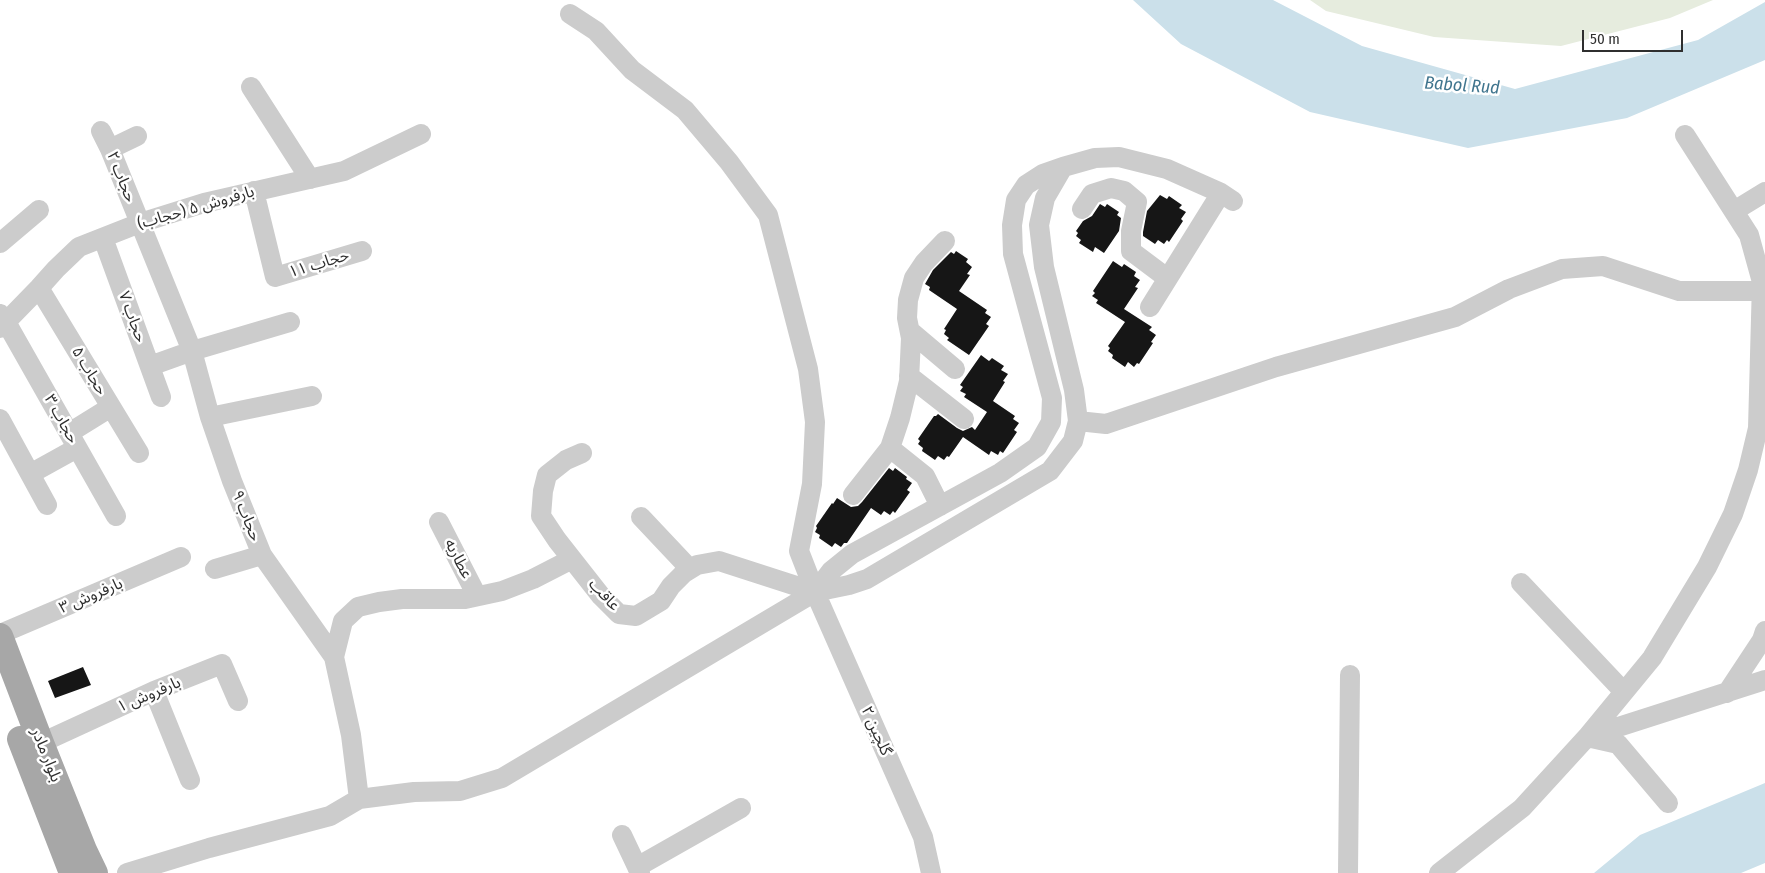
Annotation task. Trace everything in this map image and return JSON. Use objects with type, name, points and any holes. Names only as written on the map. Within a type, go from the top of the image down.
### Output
[{"type":"main road","name":"بلوار مادر","points":[[0,635],[41,743],[95,873]]},
{"type":"main road","name":"بلوار مادر","points":[[0,687],[72,873]]},
{"type":"street","name":"گلچین ۲","points":[[570,14],[596,31],[632,70],[685,110],[730,162],[768,215],[809,378],[815,422],[812,484],[800,551],[815,592],[923,837],[931,873]]},
{"type":"street","points":[[251,87],[310,179]]},
{"type":"street","name":"حجاب ۲","points":[[101,131],[140,223]]},
{"type":"street","name":"بارفروش ۵ (حجاب)","points":[[2,322],[79,247],[140,223],[204,203],[344,170],[420,134]]},
{"type":"street","points":[[1439,873],[1522,808],[1587,737],[1652,658],[1707,567],[1733,514],[1745,478],[1758,428],[1762,291],[1760,251],[1685,135]]},
{"type":"street","points":[[110,149],[137,136]]},
{"type":"street","points":[[815,592],[831,571],[852,554],[1000,473],[1037,447],[1051,422],[1052,398],[1013,254],[1012,225],[1016,200],[1026,185],[1043,174],[1063,167],[1095,158],[1119,157],[1167,169],[1227,197],[1167,278],[1150,307]]},
{"type":"street","points":[[127,873],[209,848],[330,816],[359,799],[414,792],[460,791],[502,778],[815,592],[867,579],[1050,471],[1073,440],[1078,421],[1074,390],[1044,267],[1038,225],[1045,198],[1063,167]]},
{"type":"street","points":[[1082,209],[1092,194],[1110,188],[1124,192],[1137,202],[1131,231],[1131,251],[1167,278]]},
{"type":"street","name":"حجاب ۱۱","points":[[254,191],[275,277],[362,251]]},
{"type":"street","points":[[1734,211],[1765,192]]},
{"type":"street","points":[[0,243],[39,210]]},
{"type":"street","name":"حجاب ۹","points":[[140,223],[192,351],[210,416],[232,481],[262,555],[334,657],[351,735],[359,799]]},
{"type":"street","name":"حجاب ۷","points":[[103,238],[161,397]]},
{"type":"street","points":[[853,495],[890,448],[900,418],[909,376],[912,338],[907,318],[908,300],[914,278],[924,263],[945,241]]},
{"type":"street","points":[[1078,421],[1106,424],[1276,367],[1455,317],[1509,289],[1562,269],[1603,266],[1679,291],[1762,291]]},
{"type":"street","name":"حجاب ۵","points":[[39,288],[139,453]]},
{"type":"street","name":"حجاب ۳","points":[[2,322],[116,516]]},
{"type":"street","points":[[150,366],[192,351],[290,322]]},
{"type":"street","points":[[910,331],[956,369]]},
{"type":"street","points":[[909,376],[964,419]]},
{"type":"street","points":[[210,416],[312,396]]},
{"type":"street","points":[[30,474],[73,441],[111,407]]},
{"type":"street","points":[[0,419],[47,505]]},
{"type":"street","points":[[890,448],[925,476],[940,506]]},
{"type":"street","name":"عاقب","points":[[582,452],[566,460],[547,475],[543,491],[541,516],[600,596],[618,614],[636,616],[662,601],[671,586],[690,569],[697,565],[720,561],[815,592]]},
{"type":"street","points":[[1000,473],[1009,495]]},
{"type":"street","points":[[641,517],[690,569]]},
{"type":"street","name":"عطاریه","points":[[439,522],[478,596]]},
{"type":"street","points":[[216,568],[262,555]]},
{"type":"street","name":"بارفروش ۳","points":[[0,635],[181,557]]},
{"type":"street","points":[[334,657],[343,621],[358,607],[402,599],[465,599],[502,591],[533,579],[572,559]]},
{"type":"street","points":[[1521,583],[1624,692]]},
{"type":"street","points":[[1727,692],[1762,640],[1765,631]]},
{"type":"street","name":"بارفروش ۱","points":[[41,743],[154,691],[222,664],[238,701]]},
{"type":"street","points":[[1348,873],[1350,675]]},
{"type":"street","points":[[1587,737],[1765,680]]},
{"type":"street","points":[[154,691],[190,780]]},
{"type":"street","points":[[1587,737],[1618,744],[1668,803]]},
{"type":"street","points":[[622,835],[639,870],[741,808]]},
{"type":"shaded area","points":[[1310,0],[1713,0],[1670,18],[1561,46],[1434,37],[1326,11]]},
{"type":"water","name":"Babol Rud","points":[[1133,0],[1273,0],[1362,46],[1515,89],[1698,40],[1765,2],[1765,60],[1627,118],[1468,148],[1310,112],[1181,44]]},
{"type":"water","points":[[1765,783],[1765,863],[1741,873],[1594,873],[1640,835]]},
{"type":"building","points":[[1160,195],[1167,199],[1169,196],[1182,205],[1179,208],[1186,212],[1181,219],[1183,221],[1169,242],[1167,240],[1164,244],[1158,240],[1155,244],[1143,236],[1143,232],[1147,211]]},
{"type":"building","points":[[1100,204],[1105,207],[1107,204],[1119,212],[1117,215],[1121,218],[1119,231],[1104,253],[1095,247],[1093,252],[1079,243],[1081,240],[1076,236],[1078,233],[1076,231],[1083,221],[1092,216]]},
{"type":"building","points":[[956,251],[968,259],[966,262],[972,267],[967,274],[970,275],[959,291],[987,310],[985,313],[991,317],[986,324],[989,326],[969,355],[947,340],[949,338],[944,334],[946,330],[944,329],[957,309],[929,290],[930,287],[925,284],[933,270],[951,252],[954,254]]},
{"type":"building","points":[[1113,261],[1122,267],[1124,264],[1136,272],[1134,276],[1140,280],[1135,287],[1138,288],[1124,309],[1152,327],[1149,330],[1156,335],[1139,364],[1137,363],[1134,367],[1128,362],[1125,367],[1112,358],[1113,355],[1108,351],[1110,348],[1108,346],[1125,322],[1096,303],[1098,300],[1092,296],[1095,293],[1093,291]]},
{"type":"building","points":[[981,355],[989,361],[992,358],[1004,366],[1001,370],[1008,374],[993,401],[1015,416],[1013,419],[1019,423],[1014,430],[1017,432],[1003,453],[1000,451],[998,455],[991,451],[989,455],[963,437],[949,457],[947,456],[944,460],[938,456],[935,460],[922,451],[923,448],[918,444],[920,441],[918,439],[934,416],[938,414],[963,431],[972,427],[975,430],[987,412],[964,397],[966,394],[960,391],[963,387],[960,385]]},
{"type":"building","points":[[889,468],[893,471],[895,468],[912,483],[907,490],[910,492],[895,513],[893,511],[890,515],[884,511],[881,515],[871,508],[847,543],[844,543],[841,547],[835,543],[832,547],[819,538],[820,535],[815,532],[816,526],[837,498],[851,507],[858,506]]},
{"type":"building","points":[[83,667],[91,685],[55,698],[48,681]]}]
